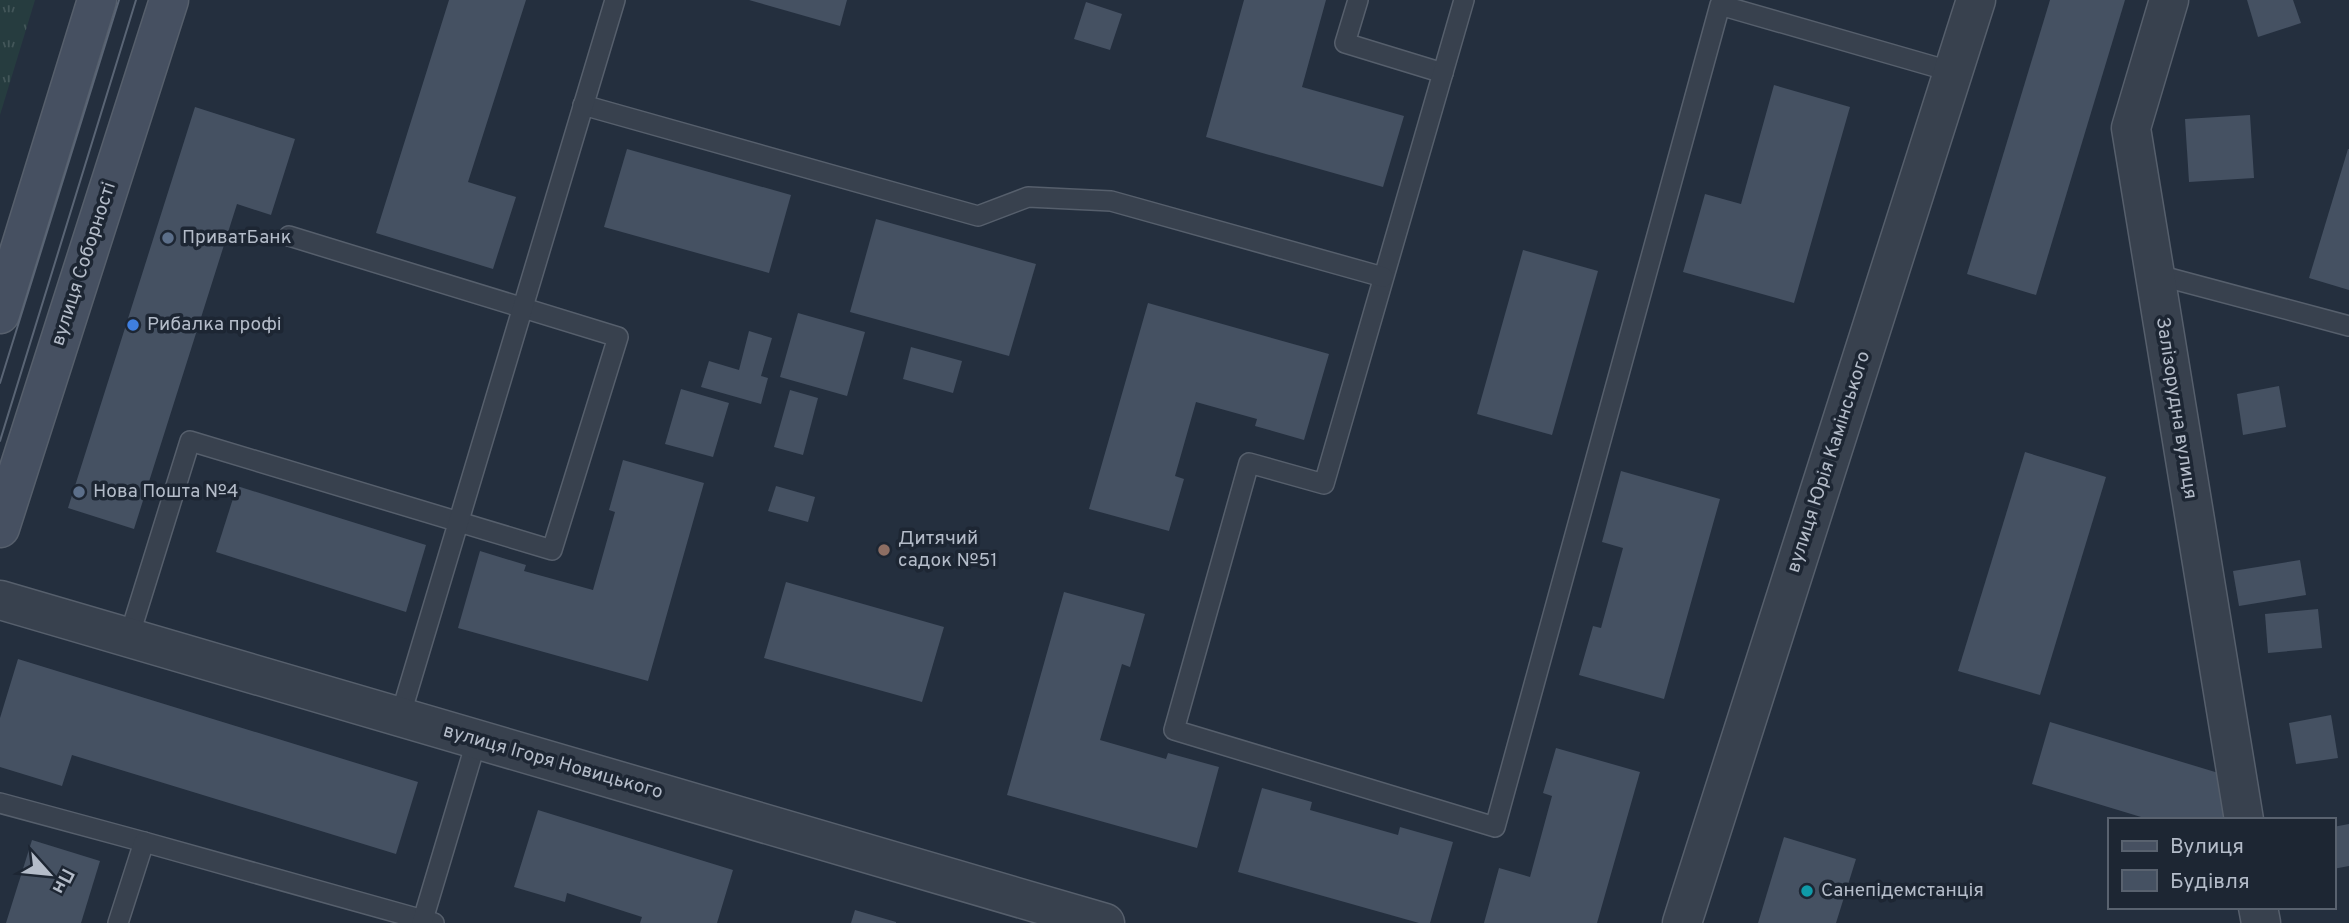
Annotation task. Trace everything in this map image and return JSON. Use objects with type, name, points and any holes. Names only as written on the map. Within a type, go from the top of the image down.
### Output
[{"type":"main road","points":[[0,314],[97,0]]},
{"type":"main road","name":"вулиця Соборності","points":[[0,528],[169,0]]},
{"type":"street","name":"вулиця Юрія Камінського","points":[[1682,923],[1976,0]]},
{"type":"street","name":"Залізорудна вулиця","points":[[2169,0],[2131,128],[2244,818]]},
{"type":"street","name":"вулиця Ігоря Новицького","points":[[0,600],[1096,922]]},
{"type":"lane","points":[[400,717],[615,0]]},
{"type":"lane","points":[[1358,0],[1345,43],[1443,73]]},
{"type":"lane","points":[[1464,0],[1324,484],[1249,463],[1174,730],[1495,827],[1720,5],[1953,72]]},
{"type":"lane","points":[[583,105],[978,216],[1028,197],[1111,201],[1383,277]]},
{"type":"lane","points":[[129,637],[190,441],[552,550],[618,337],[289,236]]},
{"type":"lane","points":[[2154,274],[2349,326]]},
{"type":"lane","points":[[0,803],[426,922],[477,739]]},
{"type":"lane","points":[[118,923],[144,842]]},
{"type":"green space","points":[[0,0],[35,0],[0,115]]},
{"type":"building","points":[[449,0],[526,0],[468,182],[516,197],[493,269],[376,233]]},
{"type":"building","points":[[749,0],[847,0],[840,26]]},
{"type":"building","points":[[1244,0],[1326,0],[1302,87],[1404,116],[1383,187],[1206,137]]},
{"type":"building","points":[[2050,0],[2125,0],[2036,295],[1967,274]]},
{"type":"building","points":[[2247,0],[2293,0],[2301,23],[2258,37]]},
{"type":"building","points":[[1086,2],[1122,14],[1110,50],[1074,39]]},
{"type":"building","points":[[1774,85],[1850,107],[1794,303],[1683,272],[1705,194],[1741,204]]},
{"type":"building","points":[[195,107],[295,139],[271,215],[237,204],[134,529],[68,508]]},
{"type":"building","points":[[2250,115],[2254,178],[2189,182],[2185,119]]},
{"type":"building","points":[[627,149],[791,195],[769,273],[604,227]]},
{"type":"building","points":[[2349,149],[2349,290],[2309,278]]},
{"type":"building","points":[[876,219],[1036,264],[1009,356],[850,312]]},
{"type":"building","points":[[1523,250],[1598,271],[1552,435],[1477,414]]},
{"type":"building","points":[[1148,303],[1329,354],[1304,440],[1255,426],[1257,419],[1196,402],[1175,476],[1184,479],[1169,531],[1089,509]]},
{"type":"building","points":[[798,313],[865,332],[847,396],[780,377]]},
{"type":"building","points":[[749,331],[772,338],[761,376],[768,378],[761,404],[701,387],[709,361],[739,370]]},
{"type":"building","points":[[911,347],[962,361],[953,393],[903,379]]},
{"type":"building","points":[[2279,386],[2286,427],[2243,435],[2237,394]]},
{"type":"building","points":[[681,389],[729,403],[713,457],[665,444]]},
{"type":"building","points":[[790,390],[818,398],[803,455],[774,447]]},
{"type":"building","points":[[2025,452],[2106,477],[2040,695],[1958,671]]},
{"type":"building","points":[[623,460],[704,483],[648,681],[458,628],[480,551],[526,565],[524,571],[593,590],[615,512],[609,510]]},
{"type":"building","points":[[1621,471],[1720,499],[1664,699],[1579,675],[1593,626],[1601,628],[1623,548],[1602,542]]},
{"type":"building","points":[[237,486],[426,545],[406,612],[216,552]]},
{"type":"building","points":[[776,486],[815,497],[808,522],[768,511]]},
{"type":"building","points":[[2300,560],[2306,595],[2239,606],[2233,571]]},
{"type":"building","points":[[786,582],[944,627],[922,702],[764,658]]},
{"type":"building","points":[[1064,592],[1145,614],[1130,667],[1122,664],[1100,740],[1166,759],[1168,753],[1219,767],[1197,848],[1007,795]]},
{"type":"building","points":[[2318,609],[2322,648],[2268,653],[2265,614]]},
{"type":"building","points":[[18,659],[418,782],[396,854],[72,755],[62,786],[0,767],[0,718]]},
{"type":"building","points":[[2331,715],[2338,758],[2296,764],[2289,723]]},
{"type":"building","points":[[2050,722],[2235,778],[2223,818],[2144,818],[2032,784]]},
{"type":"building","points":[[1556,748],[1640,772],[1597,923],[1484,923],[1499,868],[1530,877],[1552,796],[1543,793]]},
{"type":"building","points":[[1262,788],[1312,802],[1310,810],[1398,835],[1400,827],[1453,842],[1430,923],[1419,923],[1238,872]]},
{"type":"building","points":[[538,810],[733,870],[717,923],[640,923],[642,917],[567,893],[565,902],[514,887]]},
{"type":"building","points":[[2349,824],[2349,866],[2335,869],[2335,827]]},
{"type":"building","name":"Санепідемстанція","points":[[1784,837],[1856,859],[1836,923],[1758,923]]},
{"type":"building","points":[[32,840],[100,861],[81,923],[6,923]]},
{"type":"building","points":[[855,910],[896,922],[896,923],[851,923]]},
{"type":"tram line","points":[[0,383],[119,0]]},
{"type":"tram line","points":[[0,441],[136,0]]},
{"type":"place","name":"ПриватБанк","points":[[168,238]]},
{"type":"place","name":"Рибалка профі","points":[[133,325]]},
{"type":"place","name":"Нова Пошта №4","points":[[79,492]]},
{"type":"place","name":"Дитячий садок №51","points":[[884,550]]},
{"type":"place","name":"Санепідемстанція","points":[[1807,891]]}]
